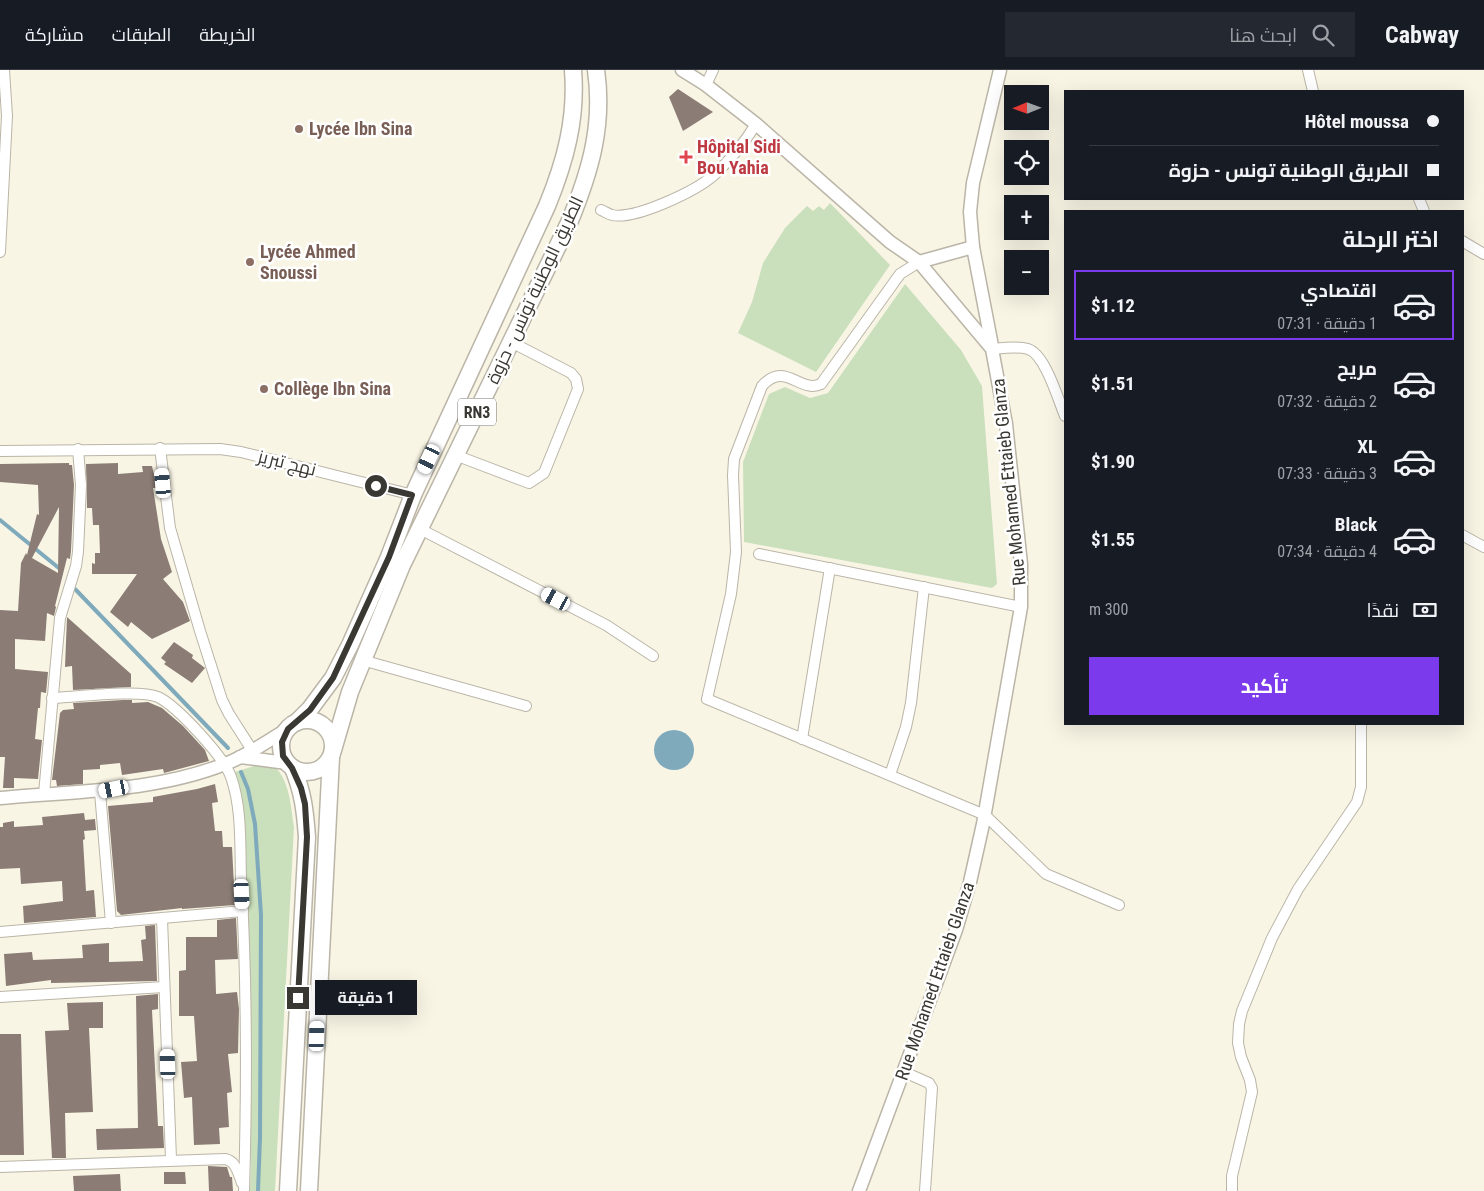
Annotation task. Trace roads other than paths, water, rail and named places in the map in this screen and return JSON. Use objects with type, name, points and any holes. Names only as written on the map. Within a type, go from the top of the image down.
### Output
[{"type":"main road","name":"الطريق الوطنية تونس - حزوة","points":[[310,1191],[319,980],[332,754],[350,692],[395,561],[412,495],[543,215],[560,174],[566,155],[574,111],[573,70]]},
{"type":"main road","name":"الطريق الوطنية تونس - حزوة","points":[[292,725],[310,710],[333,678],[395,561],[420,530],[512,342],[585,185],[597,125],[598,90],[596,70]]},
{"type":"main road","name":"RN3","points":[[292,725],[313,720],[326,728],[333,742],[332,754]]},
{"type":"main road","points":[[288,1191],[307,837],[305,804],[301,788],[282,749],[284,735],[292,725]]},
{"type":"main road","points":[[290,765],[301,772],[318,770],[326,765],[332,754]]},
{"type":"main road","points":[[299,980],[319,980]]},
{"type":"street","points":[[0,252],[4,70]]},
{"type":"street","name":"Rue Mohamed Ettaieb Glanza","points":[[682,70],[706,85],[756,124],[890,242],[919,262],[992,349],[1006,424],[1021,564],[1021,608],[985,815],[970,882],[956,930],[858,1191]]},
{"type":"street","points":[[706,85],[713,70]]},
{"type":"street","points":[[1000,70],[973,183],[970,212],[973,246],[992,349],[1019,347],[1035,352],[1042,361],[1064,414]]},
{"type":"street","points":[[1308,70],[1313,90]]},
{"type":"street","points":[[601,210],[612,215],[625,215],[661,204],[687,192],[714,175],[756,124]]},
{"type":"street","points":[[1464,242],[1484,254]]},
{"type":"street","points":[[973,246],[919,262],[900,274],[821,384],[810,386],[780,376],[767,380],[760,392],[734,459],[736,552],[731,594],[707,700],[985,815],[1046,874],[1119,905]]},
{"type":"street","points":[[455,456],[528,483],[544,473],[578,389],[576,379],[571,373],[512,342]]},
{"type":"street","points":[[160,448],[170,528],[200,631],[222,700],[252,750]]},
{"type":"street","name":"نهج تبريز","points":[[0,450],[160,448],[241,452],[412,495]]},
{"type":"street","points":[[44,794],[60,618],[76,566],[78,552],[81,486],[78,450]]},
{"type":"street","points":[[420,530],[606,625],[653,656]]},
{"type":"street","points":[[1464,536],[1484,547]]},
{"type":"street","points":[[759,554],[1021,608]]},
{"type":"street","points":[[802,739],[830,568]]},
{"type":"street","points":[[890,775],[906,727],[911,702],[924,588]]},
{"type":"street","points":[[362,660],[526,706]]},
{"type":"street","points":[[52,698],[139,694],[165,701],[189,723],[226,764],[232,779],[238,810],[243,911],[247,1069],[244,1188]]},
{"type":"street","points":[[0,798],[100,792],[196,774],[240,757],[292,725]]},
{"type":"street","points":[[1232,1191],[1232,1176],[1252,1092],[1250,1080],[1240,1056],[1238,1043],[1239,1024],[1253,982],[1272,938],[1298,889],[1357,802],[1361,787],[1360,725]]},
{"type":"street","points":[[240,757],[290,765]]},
{"type":"street","points":[[100,792],[111,923]]},
{"type":"street","points":[[0,932],[243,911]]},
{"type":"street","points":[[162,919],[171,1160]]},
{"type":"street","points":[[0,997],[164,987]]},
{"type":"street","points":[[904,1072],[929,1083],[932,1088],[925,1191]]},
{"type":"street","points":[[0,1167],[228,1159],[234,1164],[244,1188]]},
{"type":"water","points":[[678,730],[685,733],[691,739],[694,750],[693,758],[685,767],[678,770],[670,770],[663,767],[655,758],[654,746],[657,739],[666,731]]},
{"type":"waterway","points":[[0,520],[60,569]]},
{"type":"waterway","points":[[75,589],[228,748]]},
{"type":"waterway","points":[[241,772],[248,789],[255,824],[261,915],[258,1191]]},
{"type":"place","name":"Lycée Ibn Sina","points":[[299,129]]},
{"type":"place","name":"Hôpital Sidi Bou Yahia","points":[[686,157]]},
{"type":"place","name":"Lycée Ahmed Snoussi","points":[[250,262]]},
{"type":"place","name":"Collège Ibn Sina","points":[[264,389]]}]
